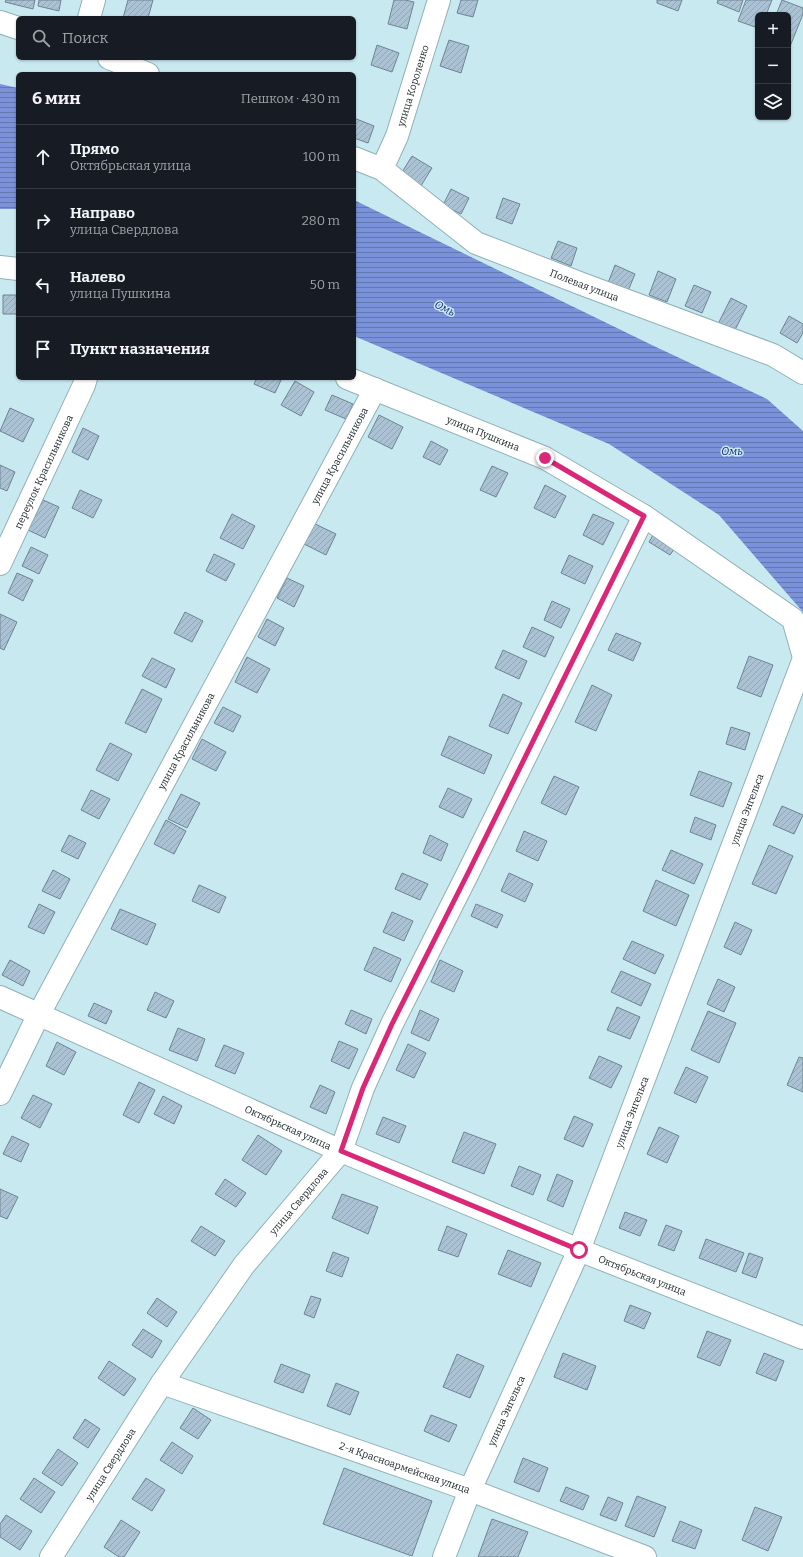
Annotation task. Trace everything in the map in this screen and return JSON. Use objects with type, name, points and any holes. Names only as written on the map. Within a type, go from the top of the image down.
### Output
[{"type":"street","points":[[90,16],[94,0]]},
{"type":"street","name":"улица Короленко","points":[[382,169],[397,136],[439,0]]},
{"type":"street","points":[[0,22],[16,27]]},
{"type":"street","points":[[114,60],[143,72]]},
{"type":"street","name":"Полевая улица","points":[[356,159],[382,169],[476,243],[772,355],[803,373]]},
{"type":"street","points":[[0,267],[16,269]]},
{"type":"street","name":"переулок Красильникова","points":[[0,564],[85,380]]},
{"type":"street","name":"улица Пушкина","points":[[352,380],[545,458],[644,516],[793,619],[803,654]]},
{"type":"street","name":"улица Красильникова","points":[[0,1094],[39,1014],[375,389]]},
{"type":"street","name":"улица Свердлова","points":[[51,1557],[162,1384],[244,1265],[341,1151],[363,1088],[392,1024],[644,516]]},
{"type":"street","name":"улица Энгельса","points":[[444,1557],[470,1490],[579,1250],[803,661]]},
{"type":"street","name":"Октябрьская улица","points":[[0,997],[341,1151],[579,1250],[803,1338]]},
{"type":"street","name":"2-я Красноармейская улица","points":[[162,1384],[470,1490],[645,1557]]},
{"type":"water","points":[[0,84],[16,88],[16,209],[0,209]]},
{"type":"water","name":"Омь","points":[[356,201],[656,347],[767,399],[803,431],[803,612],[719,515],[609,444],[356,337]]},
{"type":"building","points":[[6,0],[35,0],[33,9],[5,2]]},
{"type":"building","points":[[39,0],[61,0],[59,11],[38,6]]},
{"type":"building","points":[[128,0],[153,0],[149,16],[124,16]]},
{"type":"building","points":[[394,0],[414,2],[407,29],[388,24]]},
{"type":"building","points":[[461,0],[478,0],[473,17],[457,13]]},
{"type":"building","points":[[657,0],[682,0],[678,11],[657,3]]},
{"type":"building","points":[[718,0],[743,0],[739,12],[717,3]]},
{"type":"building","points":[[746,0],[772,0],[767,12],[755,12],[755,27],[738,21]]},
{"type":"building","points":[[782,0],[803,8],[803,14],[791,44],[791,12],[777,12]]},
{"type":"building","points":[[449,40],[469,46],[461,73],[440,66]]},
{"type":"building","points":[[377,45],[399,53],[392,72],[371,65]]},
{"type":"building","points":[[356,119],[374,126],[368,143],[356,139]]},
{"type":"building","points":[[412,156],[432,168],[419,189],[399,177]]},
{"type":"building","points":[[451,189],[469,198],[461,214],[443,205]]},
{"type":"building","points":[[503,198],[520,204],[512,224],[496,218]]},
{"type":"building","points":[[558,241],[577,248],[571,266],[551,258]]},
{"type":"building","points":[[615,265],[635,274],[628,291],[608,283]]},
{"type":"building","points":[[658,271],[676,279],[667,302],[649,295]]},
{"type":"building","points":[[694,285],[711,292],[702,313],[685,306]]},
{"type":"building","points":[[3,295],[16,295],[16,314],[3,314]]},
{"type":"building","points":[[731,298],[747,306],[734,332],[718,324]]},
{"type":"building","points":[[789,316],[803,324],[803,333],[797,343],[780,333]]},
{"type":"building","points":[[256,380],[281,380],[275,393],[254,384]]},
{"type":"building","points":[[295,381],[314,392],[301,416],[281,405]]},
{"type":"building","points":[[332,395],[353,404],[346,419],[325,410]]},
{"type":"building","points":[[10,408],[34,419],[23,442],[0,431]]},
{"type":"building","points":[[379,415],[403,427],[392,449],[368,437]]},
{"type":"building","points":[[83,428],[99,436],[88,460],[72,452]]},
{"type":"building","points":[[431,441],[448,450],[440,465],[423,457]]},
{"type":"building","points":[[0,465],[15,472],[7,491],[0,488]]},
{"type":"building","points":[[492,466],[508,473],[496,497],[480,490]]},
{"type":"building","points":[[545,485],[566,496],[555,518],[534,508]]},
{"type":"building","points":[[80,490],[102,500],[93,518],[72,508]]},
{"type":"building","points":[[43,500],[59,507],[45,538],[28,530]]},
{"type":"building","points":[[232,514],[255,526],[243,549],[220,538]]},
{"type":"building","points":[[593,514],[614,523],[603,545],[583,535]]},
{"type":"building","points":[[311,522],[336,534],[326,555],[300,542]]},
{"type":"building","points":[[657,528],[679,542],[670,555],[649,542]]},
{"type":"building","points":[[31,547],[48,555],[39,574],[22,566]]},
{"type":"building","points":[[214,554],[235,564],[226,581],[206,571]]},
{"type":"building","points":[[569,555],[593,566],[585,584],[561,573]]},
{"type":"building","points":[[17,573],[33,580],[23,601],[8,593]]},
{"type":"building","points":[[287,578],[304,586],[294,607],[277,598]]},
{"type":"building","points":[[552,601],[570,609],[561,628],[544,620]]},
{"type":"building","points":[[185,612],[203,621],[192,642],[174,633]]},
{"type":"building","points":[[0,614],[17,622],[4,650],[0,648]]},
{"type":"building","points":[[267,619],[284,628],[275,646],[258,637]]},
{"type":"building","points":[[532,627],[554,637],[545,657],[523,647]]},
{"type":"building","points":[[616,633],[641,643],[633,661],[608,650]]},
{"type":"building","points":[[503,650],[527,661],[519,679],[495,668]]},
{"type":"building","points":[[749,656],[773,665],[761,697],[737,688]]},
{"type":"building","points":[[247,657],[270,669],[257,693],[235,682]]},
{"type":"building","points":[[152,658],[175,669],[166,688],[142,676]]},
{"type":"building","points":[[592,685],[612,695],[596,731],[575,722]]},
{"type":"building","points":[[142,689],[162,699],[146,733],[125,723]]},
{"type":"building","points":[[503,694],[522,703],[508,734],[489,726]]},
{"type":"building","points":[[223,707],[241,716],[233,732],[214,723]]},
{"type":"building","points":[[731,727],[750,733],[745,750],[726,744]]},
{"type":"building","points":[[449,736],[492,755],[484,774],[441,755]]},
{"type":"building","points":[[202,739],[226,752],[216,771],[192,759]]},
{"type":"building","points":[[110,743],[132,754],[118,781],[96,770]]},
{"type":"building","points":[[699,771],[732,783],[723,807],[690,795]]},
{"type":"building","points":[[554,776],[579,787],[566,815],[541,803]]},
{"type":"building","points":[[448,788],[472,799],[463,818],[439,807]]},
{"type":"building","points":[[91,790],[110,799],[99,819],[81,810]]},
{"type":"building","points":[[181,794],[200,803],[187,828],[168,819]]},
{"type":"building","points":[[782,806],[803,815],[794,834],[773,825]]},
{"type":"building","points":[[695,817],[716,825],[711,840],[690,832]]},
{"type":"building","points":[[166,820],[186,831],[174,854],[154,844]]},
{"type":"building","points":[[524,831],[547,841],[538,861],[516,851]]},
{"type":"building","points":[[69,835],[86,843],[78,859],[61,851]]},
{"type":"building","points":[[430,835],[448,844],[441,861],[423,853]]},
{"type":"building","points":[[769,845],[793,856],[776,894],[752,884]]},
{"type":"building","points":[[671,850],[703,864],[694,884],[662,870]]},
{"type":"building","points":[[53,870],[70,879],[60,899],[42,891]]},
{"type":"building","points":[[402,873],[428,884],[420,900],[395,889]]},
{"type":"building","points":[[509,873],[533,884],[525,902],[501,891]]},
{"type":"building","points":[[656,880],[689,895],[676,926],[643,911]]},
{"type":"building","points":[[199,885],[226,897],[219,913],[192,901]]},
{"type":"building","points":[[39,904],[55,912],[44,934],[28,927]]},
{"type":"building","points":[[476,904],[503,915],[497,928],[471,916]]},
{"type":"building","points":[[120,909],[156,924],[147,945],[111,929]]},
{"type":"building","points":[[392,912],[413,921],[404,941],[383,932]]},
{"type":"building","points":[[735,922],[752,930],[741,955],[724,947]]},
{"type":"building","points":[[632,941],[664,955],[655,974],[623,959]]},
{"type":"building","points":[[374,947],[401,959],[391,982],[364,970]]},
{"type":"building","points":[[10,960],[30,971],[23,986],[2,975]]},
{"type":"building","points":[[440,960],[463,971],[454,992],[431,982]]},
{"type":"building","points":[[621,971],[651,984],[641,1006],[611,992]]},
{"type":"building","points":[[718,979],[735,987],[724,1012],[707,1004]]},
{"type":"building","points":[[155,992],[174,1001],[166,1018],[147,1010]]},
{"type":"building","points":[[94,1003],[112,1011],[106,1024],[88,1016]]},
{"type":"building","points":[[617,1007],[640,1017],[630,1039],[607,1030]]},
{"type":"building","points":[[351,1010],[372,1019],[366,1034],[345,1024]]},
{"type":"building","points":[[420,1010],[439,1019],[429,1041],[411,1033]]},
{"type":"building","points":[[708,1011],[736,1023],[719,1063],[691,1050]]},
{"type":"building","points":[[178,1028],[205,1039],[197,1061],[169,1050]]},
{"type":"building","points":[[339,1041],[358,1049],[349,1069],[331,1061]]},
{"type":"building","points":[[57,1042],[76,1052],[64,1075],[46,1066]]},
{"type":"building","points":[[408,1044],[426,1053],[414,1078],[396,1070]]},
{"type":"building","points":[[224,1045],[244,1053],[235,1074],[215,1066]]},
{"type":"building","points":[[599,1056],[622,1066],[611,1088],[589,1078]]},
{"type":"building","points":[[799,1057],[803,1058],[803,1092],[787,1085]]},
{"type":"building","points":[[686,1067],[708,1077],[696,1103],[674,1093]]},
{"type":"building","points":[[139,1082],[155,1090],[139,1123],[123,1115]]},
{"type":"building","points":[[320,1085],[335,1092],[326,1114],[310,1107]]},
{"type":"building","points":[[33,1095],[52,1104],[40,1128],[21,1118]]},
{"type":"building","points":[[163,1096],[182,1106],[174,1124],[154,1114]]},
{"type":"building","points":[[574,1116],[593,1124],[583,1147],[564,1139]]},
{"type":"building","points":[[383,1117],[406,1126],[399,1143],[376,1134]]},
{"type":"building","points":[[659,1127],[679,1136],[667,1163],[647,1154]]},
{"type":"building","points":[[464,1132],[496,1144],[484,1174],[452,1162]]},
{"type":"building","points":[[258,1135],[282,1151],[266,1175],[242,1160]]},
{"type":"building","points":[[12,1136],[29,1144],[21,1162],[3,1154]]},
{"type":"building","points":[[519,1166],[541,1175],[533,1195],[511,1186]]},
{"type":"building","points":[[557,1174],[573,1181],[563,1207],[547,1200]]},
{"type":"building","points":[[225,1179],[246,1193],[236,1207],[215,1194]]},
{"type":"building","points":[[0,1189],[18,1197],[7,1219],[0,1216]]},
{"type":"building","points":[[342,1194],[378,1207],[368,1234],[332,1218]]},
{"type":"building","points":[[625,1212],[647,1220],[640,1236],[619,1228]]},
{"type":"building","points":[[666,1225],[682,1231],[674,1251],[658,1245]]},
{"type":"building","points":[[201,1226],[225,1241],[215,1256],[191,1241]]},
{"type":"building","points":[[447,1226],[467,1234],[458,1257],[438,1250]]},
{"type":"building","points":[[706,1239],[744,1253],[736,1272],[699,1258]]},
{"type":"building","points":[[508,1250],[541,1263],[531,1287],[498,1274]]},
{"type":"building","points":[[333,1252],[349,1258],[342,1277],[326,1271]]},
{"type":"building","points":[[749,1253],[763,1258],[756,1278],[742,1273]]},
{"type":"building","points":[[311,1296],[321,1299],[314,1318],[304,1314]]},
{"type":"building","points":[[157,1298],[177,1312],[167,1327],[147,1313]]},
{"type":"building","points":[[630,1305],[651,1313],[644,1329],[624,1321]]},
{"type":"building","points":[[143,1329],[162,1341],[152,1358],[132,1345]]},
{"type":"building","points":[[707,1331],[731,1340],[720,1366],[697,1357]]},
{"type":"building","points":[[563,1353],[596,1366],[587,1390],[554,1377]]},
{"type":"building","points":[[764,1353],[784,1361],[776,1381],[756,1373]]},
{"type":"building","points":[[457,1354],[484,1366],[470,1398],[443,1387]]},
{"type":"building","points":[[109,1361],[136,1379],[124,1396],[98,1378]]},
{"type":"building","points":[[281,1364],[310,1375],[303,1393],[274,1382]]},
{"type":"building","points":[[336,1383],[359,1392],[350,1415],[327,1406]]},
{"type":"building","points":[[193,1408],[211,1420],[198,1439],[180,1428]]},
{"type":"building","points":[[431,1415],[457,1425],[449,1442],[424,1431]]},
{"type":"building","points":[[85,1419],[100,1429],[88,1448],[73,1438]]},
{"type":"building","points":[[172,1442],[193,1456],[182,1474],[160,1460]]},
{"type":"building","points":[[58,1449],[78,1463],[62,1486],[42,1473]]},
{"type":"building","points":[[523,1458],[548,1468],[539,1492],[514,1482]]},
{"type":"building","points":[[344,1468],[432,1501],[412,1556],[323,1524]]},
{"type":"building","points":[[34,1478],[55,1492],[41,1513],[20,1499]]},
{"type":"building","points":[[146,1478],[165,1490],[152,1511],[132,1499]]},
{"type":"building","points":[[566,1487],[589,1496],[583,1510],[560,1501]]},
{"type":"building","points":[[637,1496],[666,1507],[654,1537],[625,1526]]},
{"type":"building","points":[[608,1497],[623,1503],[616,1521],[600,1515]]},
{"type":"building","points":[[755,1507],[782,1517],[768,1551],[742,1540]]},
{"type":"building","points":[[6,1515],[32,1531],[20,1550],[0,1537],[0,1524]]},
{"type":"building","points":[[492,1519],[528,1532],[518,1557],[478,1557]]},
{"type":"building","points":[[121,1520],[140,1532],[124,1557],[119,1557],[104,1547]]},
{"type":"building","points":[[680,1521],[702,1530],[695,1549],[672,1541]]},
{"type":"route","points":[[545,458],[644,516],[392,1024],[363,1088],[341,1151],[579,1250]]}]
